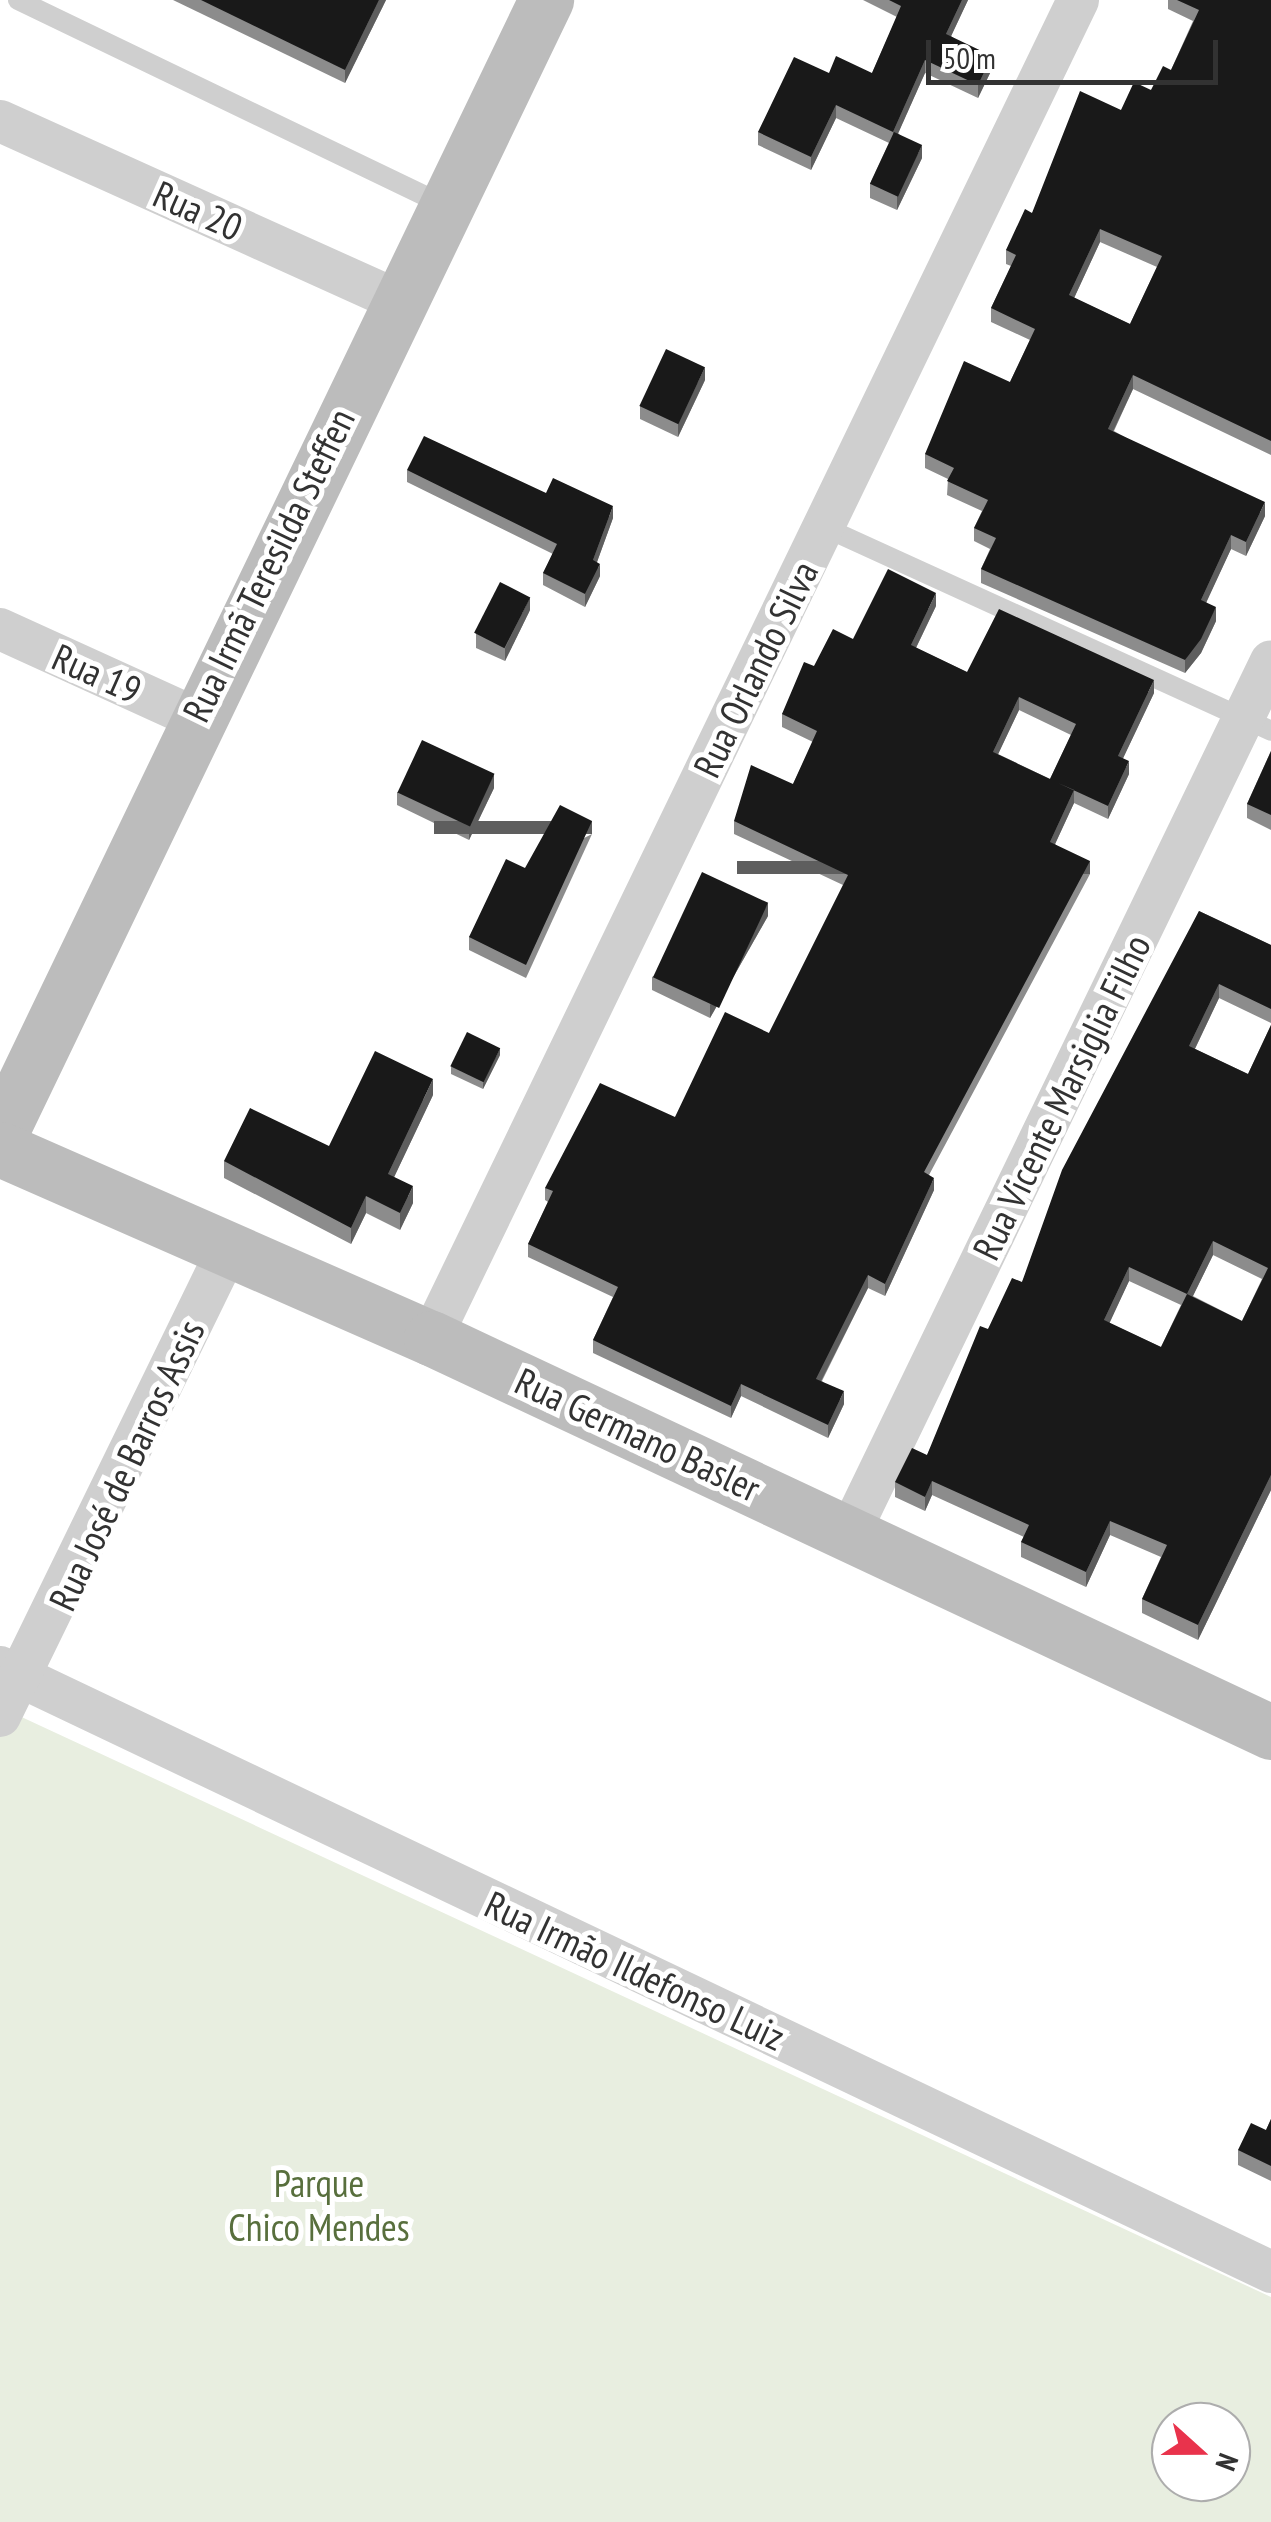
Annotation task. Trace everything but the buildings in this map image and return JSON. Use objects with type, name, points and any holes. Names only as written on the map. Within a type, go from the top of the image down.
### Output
[{"type":"street","name":"Rua Irmã Teresilda Steffen","points":[[0,1134],[193,717],[546,0]]},
{"type":"street","name":"Rua Orlando Silva","points":[[430,1338],[1078,0]]},
{"type":"street","name":"Rua 20","points":[[0,121],[397,300]]},
{"type":"street","name":"Rua 19","points":[[0,629],[193,717]]},
{"type":"street","name":"Rua Vicente Marsiglia Filho","points":[[850,1532],[1257,725],[1271,661]]},
{"type":"street","name":"Rua Germano Basler","points":[[0,1149],[430,1338],[1269,1725]]},
{"type":"street","name":"Rua José de Barros Assis","points":[[0,1716],[13,1673],[227,1251]]},
{"type":"street","name":"Rua Irmão Ildefonso Luiz","points":[[13,1673],[1271,2272]]},
{"type":"lane","points":[[18,0],[445,206]]},
{"type":"lane","points":[[824,527],[1257,725]]},
{"type":"green space","name":"Parque Chico Mendes","points":[[0,1707],[1271,2297],[1271,2522],[0,2522]]}]
